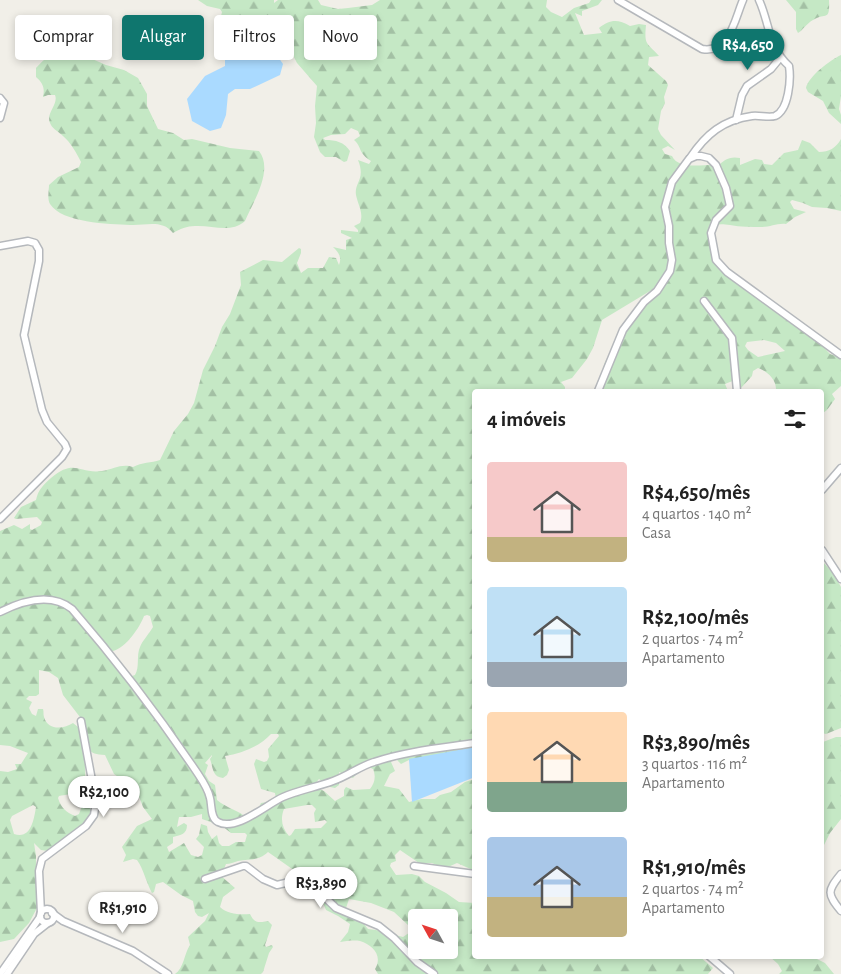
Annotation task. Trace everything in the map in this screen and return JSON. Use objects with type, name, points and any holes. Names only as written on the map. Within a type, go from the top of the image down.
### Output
[{"type":"street","points":[[618,0],[702,49],[708,50],[715,48],[726,40],[745,0]]},
{"type":"street","points":[[599,389],[623,330],[644,302],[656,291],[670,271],[672,260],[666,207],[672,182],[714,130],[736,120],[755,116],[774,116],[780,112],[788,94],[789,66],[780,58],[772,42],[759,0]]},
{"type":"street","points":[[736,120],[742,95],[747,86],[771,69],[780,58]]},
{"type":"street","points":[[0,98],[4,103],[0,118]]},
{"type":"street","points":[[700,145],[716,165],[729,196],[730,206],[716,220],[711,233],[716,260],[727,272],[841,355]]},
{"type":"street","points":[[690,159],[696,156],[709,158]]},
{"type":"street","points":[[0,246],[28,241],[35,243],[39,250],[24,335],[42,410],[47,422],[67,449],[62,457],[0,519]]},
{"type":"street","points":[[704,301],[732,338],[737,389]]},
{"type":"street","points":[[824,488],[841,468]]},
{"type":"street","points":[[824,553],[840,574]]},
{"type":"street","points":[[0,612],[27,602],[50,599],[64,603],[72,610],[138,689],[168,730],[205,783],[210,797],[212,816],[218,822],[224,824],[250,817],[284,797],[336,780],[372,762],[404,754],[472,743]]},
{"type":"street","points":[[63,921],[49,923],[42,921],[39,871],[42,859],[86,826],[96,810],[81,721]]},
{"type":"street","points":[[205,878],[246,866],[263,879],[277,885],[298,880],[308,881],[336,908],[379,926],[394,938],[417,962],[434,974]]},
{"type":"street","points":[[414,866],[472,874]]},
{"type":"street","points":[[841,874],[830,892],[832,900],[841,911]]},
{"type":"street","points":[[7,974],[39,929],[49,923],[54,917],[41,894]]},
{"type":"street","points":[[0,974],[45,910],[63,921],[124,946],[168,974]]},
{"type":"street","points":[[712,959],[730,974]]},
{"type":"green space","points":[[198,0],[274,0],[274,3],[278,0],[318,0],[321,5],[338,9],[372,5],[380,0],[547,0],[546,7],[551,12],[562,17],[574,8],[589,3],[591,0],[602,0],[598,5],[582,11],[582,16],[575,13],[584,35],[602,33],[599,28],[614,21],[630,26],[646,25],[646,40],[659,56],[649,57],[648,65],[668,85],[658,129],[675,150],[668,146],[662,149],[665,154],[672,156],[679,163],[717,167],[727,159],[740,158],[740,165],[755,159],[762,160],[764,164],[772,165],[784,153],[798,150],[802,140],[810,143],[819,152],[832,149],[841,139],[841,211],[812,207],[792,200],[790,202],[794,209],[806,212],[786,224],[742,227],[720,224],[710,228],[717,257],[729,271],[816,339],[830,354],[841,358],[841,386],[832,394],[835,399],[824,412],[824,389],[776,389],[773,379],[768,373],[758,368],[753,371],[752,376],[739,389],[735,380],[725,384],[727,389],[597,389],[605,362],[621,333],[657,290],[655,288],[602,320],[593,348],[587,359],[572,378],[561,382],[565,389],[472,389],[472,756],[415,765],[409,760],[401,764],[397,760],[392,759],[391,762],[395,771],[390,774],[384,786],[399,789],[409,802],[421,799],[435,799],[472,780],[472,870],[457,863],[448,867],[440,867],[432,863],[419,863],[400,850],[395,855],[396,861],[391,863],[390,866],[396,875],[412,874],[419,876],[425,882],[459,902],[472,903],[472,959],[702,959],[713,968],[708,974],[378,974],[375,969],[378,960],[373,948],[360,941],[340,942],[348,932],[350,924],[326,910],[313,879],[305,878],[268,852],[257,858],[226,864],[221,876],[235,888],[223,897],[220,907],[234,914],[250,914],[255,921],[268,921],[272,925],[265,945],[266,947],[272,945],[273,947],[263,972],[261,974],[175,974],[180,968],[190,945],[188,937],[205,921],[209,913],[202,917],[198,916],[195,912],[193,901],[163,882],[156,884],[152,893],[137,860],[133,859],[123,862],[126,855],[122,847],[137,826],[152,819],[143,807],[138,794],[119,798],[124,781],[114,774],[105,755],[89,750],[82,734],[85,767],[84,782],[78,791],[59,796],[58,798],[64,809],[75,816],[79,814],[83,803],[87,804],[91,810],[90,820],[48,851],[41,850],[34,843],[38,906],[29,923],[14,939],[0,942],[0,771],[8,772],[17,769],[15,764],[21,764],[28,753],[10,746],[0,745],[0,531],[14,525],[22,529],[30,524],[30,529],[32,530],[41,525],[42,522],[37,517],[14,518],[21,507],[36,500],[40,490],[59,472],[71,468],[102,471],[122,466],[133,467],[160,460],[174,431],[188,414],[194,403],[203,370],[222,327],[230,314],[241,285],[240,272],[263,260],[282,262],[299,248],[301,253],[297,263],[301,273],[308,268],[323,268],[329,257],[336,258],[339,265],[339,255],[333,247],[346,250],[346,240],[352,238],[341,233],[341,230],[358,232],[354,226],[360,223],[361,219],[356,195],[361,172],[358,160],[369,164],[371,161],[362,153],[354,140],[360,136],[358,131],[351,128],[345,134],[331,135],[323,138],[345,145],[350,151],[347,161],[344,162],[336,157],[325,157],[320,152],[314,137],[317,86],[294,57],[294,15],[221,15],[220,9],[207,6]],"holes":[[[764,340],[776,343],[785,351],[758,357],[745,346],[747,342]],[[144,616],[150,616],[153,627],[140,647],[135,675],[129,677],[102,650],[113,651],[123,646],[136,631]],[[39,670],[49,672],[58,678],[63,695],[83,721],[82,725],[78,727],[73,723],[57,728],[46,722],[43,709],[38,709],[36,716],[32,714],[29,708],[32,702],[26,699],[29,696],[39,694]],[[271,734],[278,734],[279,736],[268,749],[269,757],[267,761],[264,762],[256,759],[254,764],[261,789],[275,793],[276,800],[271,799],[261,803],[255,815],[248,819],[217,800],[215,785],[209,781],[205,774],[208,765],[205,763],[212,755],[210,759],[214,771],[217,776],[223,778],[229,770],[225,756],[256,746]],[[367,766],[373,769],[374,774],[373,784],[370,789],[353,790],[346,787],[344,796],[335,801],[324,791],[313,786],[319,779],[330,787],[335,788],[339,785],[339,772],[353,778],[360,770]],[[33,805],[36,807],[31,827],[24,834],[14,834],[10,820],[12,816]],[[312,805],[316,809],[314,813],[315,822],[325,820],[327,822],[321,828],[295,829],[289,836],[282,823],[284,809]],[[202,814],[202,819],[222,826],[231,833],[245,833],[247,835],[245,842],[236,842],[229,846],[222,846],[217,835],[212,839],[207,826],[201,824],[199,835],[196,839],[204,847],[202,855],[198,857],[191,855],[184,843],[169,852],[167,847],[173,843],[173,837],[181,835],[187,828],[187,825],[184,823],[177,827],[179,817],[191,817]]]},
{"type":"green space","points":[[786,0],[829,0],[829,11],[828,14],[811,21],[798,33],[796,29],[796,12]]},
{"type":"green space","points":[[841,55],[841,96],[839,109],[841,124],[829,113],[823,101],[808,92],[806,88],[820,69]]},
{"type":"green space","points":[[95,60],[124,70],[138,78],[147,94],[147,106],[158,129],[173,133],[184,140],[192,139],[230,148],[259,151],[264,167],[261,186],[245,221],[239,225],[227,228],[192,226],[173,233],[164,226],[153,224],[130,225],[75,219],[56,210],[49,202],[49,185],[58,177],[79,167],[81,162],[68,142],[53,128],[49,121],[56,99],[55,95],[43,97],[44,88],[36,77],[36,68],[43,61]]},
{"type":"green space","points":[[824,563],[833,573],[841,587],[841,728],[824,734]]},
{"type":"green space","points":[[841,737],[841,819],[830,833],[824,845],[824,742]]},
{"type":"green space","points":[[772,959],[817,959],[825,963],[834,974],[779,974],[782,971]]},
{"type":"water","points":[[225,60],[280,60],[283,64],[280,75],[250,89],[235,89],[228,94],[226,115],[221,128],[210,131],[192,121],[187,99],[205,76],[225,66]]},
{"type":"water","points":[[472,748],[472,778],[412,802],[409,759]]}]
